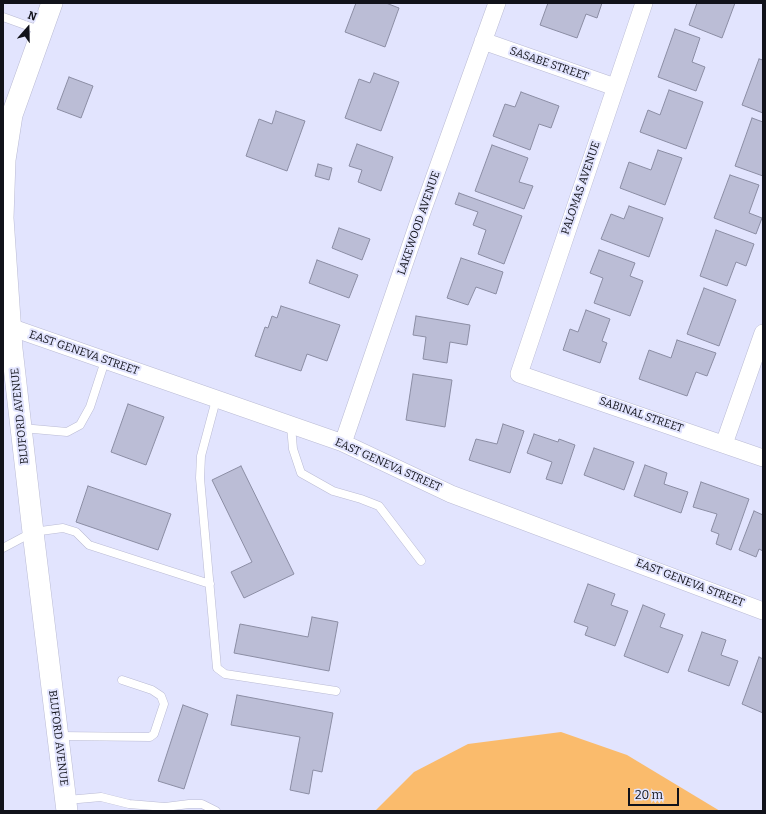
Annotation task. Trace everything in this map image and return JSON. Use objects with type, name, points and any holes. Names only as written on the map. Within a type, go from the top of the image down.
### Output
[{"type":"street","name":"BLUFORD AVENUE","points":[[52,3],[12,115],[4,162],[4,218],[7,326],[21,428],[67,806]]},
{"type":"street","name":"LAKEWOOD AVENUE","points":[[343,443],[497,3]]},
{"type":"street","name":"PALOMAS AVENUE","points":[[519,374],[644,3]]},
{"type":"street","name":"SASABE STREET","points":[[483,42],[615,87]]},
{"type":"street","name":"EAST GENEVA STREET","points":[[7,326],[343,443],[452,494],[763,611]]},
{"type":"street","points":[[724,444],[763,333]]},
{"type":"street","name":"SABINAL STREET","points":[[519,374],[763,458]]},
{"type":"lane","points":[[3,17],[42,32]]},
{"type":"lane","points":[[21,428],[67,432],[80,425],[90,407],[105,361]]},
{"type":"lane","points":[[216,400],[201,456],[200,478],[218,668],[225,674],[336,691]]},
{"type":"lane","points":[[291,426],[293,449],[300,473],[332,491],[379,506],[421,561]]},
{"type":"lane","points":[[3,548],[33,532],[63,528],[76,532],[89,545],[210,584]]},
{"type":"lane","points":[[58,736],[150,737],[154,734],[164,704],[161,696],[152,690],[122,680]]},
{"type":"lane","points":[[67,806],[101,797],[129,804],[165,807],[202,804],[216,811]]},
{"type":"shaded area","points":[[561,732],[627,755],[720,811],[375,811],[414,772],[468,744]]},
{"type":"building","points":[[356,3],[386,3],[399,8],[385,47],[345,32]]},
{"type":"building","points":[[548,3],[602,3],[597,18],[586,14],[577,38],[540,25]]},
{"type":"building","points":[[697,3],[735,3],[722,38],[689,25]]},
{"type":"building","points":[[675,29],[700,38],[692,62],[705,67],[696,91],[658,77]]},
{"type":"building","points":[[759,59],[763,60],[763,113],[742,105]]},
{"type":"building","points":[[374,73],[399,82],[381,131],[345,118],[359,79],[370,83]]},
{"type":"building","points":[[69,77],[93,86],[81,118],[57,109]]},
{"type":"building","points":[[669,90],[703,102],[686,149],[640,132],[648,110],[660,115]]},
{"type":"building","points":[[521,92],[559,106],[551,128],[539,124],[530,150],[493,136],[505,104],[515,107]]},
{"type":"building","points":[[276,111],[305,121],[287,171],[246,156],[259,119],[272,124]]},
{"type":"building","points":[[752,118],[763,122],[763,176],[735,166]]},
{"type":"building","points":[[357,144],[393,157],[381,191],[358,182],[362,170],[349,166]]},
{"type":"building","points":[[492,145],[528,158],[519,182],[533,186],[524,209],[475,191]]},
{"type":"building","points":[[658,150],[682,158],[665,205],[620,188],[629,162],[651,170]]},
{"type":"building","points":[[318,164],[332,168],[329,180],[315,176]]},
{"type":"building","points":[[730,175],[759,185],[749,213],[762,218],[756,234],[714,218]]},
{"type":"building","points":[[459,193],[522,216],[504,264],[478,254],[486,230],[473,225],[478,212],[455,204]]},
{"type":"building","points":[[629,206],[663,218],[649,257],[601,239],[611,214],[624,219]]},
{"type":"building","points":[[339,228],[370,239],[362,260],[332,248]]},
{"type":"building","points":[[716,230],[754,244],[746,266],[736,262],[727,286],[700,276]]},
{"type":"building","points":[[599,250],[635,263],[630,276],[643,281],[630,316],[594,303],[603,278],[590,273]]},
{"type":"building","points":[[461,258],[503,272],[496,294],[476,287],[468,305],[447,298]]},
{"type":"building","points":[[317,260],[358,275],[349,298],[309,283]]},
{"type":"building","points":[[704,288],[736,300],[719,346],[687,334]]},
{"type":"building","points":[[281,306],[340,325],[327,361],[307,354],[301,371],[255,356],[265,327],[268,328],[272,316],[277,318]]},
{"type":"building","points":[[586,310],[610,319],[602,341],[607,343],[600,363],[563,350],[570,329],[578,332]]},
{"type":"building","points":[[416,316],[470,325],[467,345],[450,342],[447,363],[423,359],[426,337],[413,335]]},
{"type":"building","points":[[677,340],[716,353],[707,376],[696,372],[687,396],[639,379],[649,350],[671,358]]},
{"type":"building","points":[[413,374],[452,380],[445,427],[406,420]]},
{"type":"building","points":[[128,404],[164,417],[146,465],[111,452]]},
{"type":"building","points":[[503,424],[524,431],[510,473],[469,460],[476,439],[497,444]]},
{"type":"building","points":[[534,434],[558,442],[559,439],[575,445],[562,484],[546,479],[552,462],[527,453]]},
{"type":"building","points":[[594,448],[634,462],[624,490],[584,475]]},
{"type":"building","points":[[645,465],[667,473],[664,484],[688,492],[681,513],[634,496]]},
{"type":"building","points":[[241,466],[294,574],[244,598],[231,572],[252,562],[212,480]]},
{"type":"building","points":[[701,482],[749,499],[731,550],[716,544],[719,534],[711,531],[717,514],[693,507]]},
{"type":"building","points":[[88,486],[171,514],[158,550],[76,522]]},
{"type":"building","points":[[754,511],[763,515],[763,551],[759,549],[756,557],[739,550]]},
{"type":"building","points":[[588,584],[615,594],[611,605],[628,611],[615,646],[585,635],[588,627],[574,622]]},
{"type":"building","points":[[643,605],[665,614],[660,627],[683,635],[668,673],[624,656]]},
{"type":"building","points":[[312,617],[338,622],[329,671],[234,653],[240,624],[308,637]]},
{"type":"building","points":[[702,632],[726,640],[721,655],[738,661],[729,686],[688,671]]},
{"type":"building","points":[[759,657],[763,659],[763,713],[742,704]]},
{"type":"building","points":[[237,695],[333,713],[322,772],[313,770],[309,794],[290,790],[300,737],[231,725]]},
{"type":"building","points":[[183,705],[208,714],[184,789],[158,781]]}]
